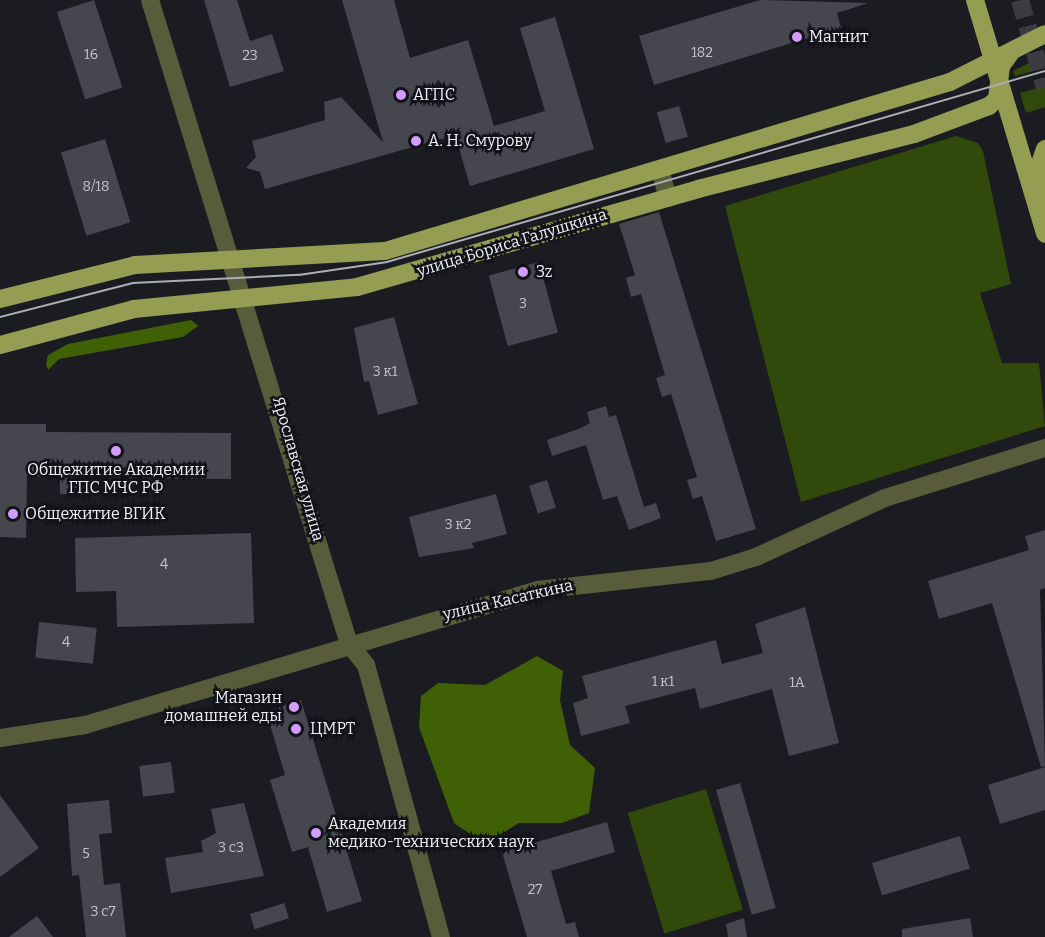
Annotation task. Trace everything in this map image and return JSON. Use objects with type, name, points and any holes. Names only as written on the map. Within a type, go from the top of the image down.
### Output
[{"type":"main road","points":[[975,0],[1045,234]]},
{"type":"main road","name":"улица Бориса Галушкина","points":[[0,299],[135,265],[385,250],[660,169],[769,132],[950,82],[1045,34]]},
{"type":"main road","name":"улица Бориса Галушкина","points":[[0,345],[134,309],[246,300],[357,287],[668,198],[782,171],[960,117],[989,106],[999,84],[1001,66],[1011,52]]},
{"type":"main road","points":[[960,117],[992,112],[1011,126]]},
{"type":"main road","points":[[1045,149],[1039,166],[1045,193]]},
{"type":"street","name":"Ярославская улица","points":[[150,0],[246,300],[349,644],[366,665],[441,937]]},
{"type":"street","points":[[660,169],[668,198]]},
{"type":"street","name":"улица Касаткина","points":[[0,738],[85,725],[349,644],[538,590],[711,571],[885,498],[1045,447]]},
{"type":"green space","points":[[1045,55],[1045,68],[1015,76],[1013,71]]},
{"type":"green space","points":[[1045,86],[1045,107],[1026,113],[1020,93]]},
{"type":"green space","points":[[956,136],[978,143],[983,151],[1011,284],[980,293],[1002,363],[1039,363],[1045,426],[801,502],[725,206]]},
{"type":"green space","points":[[191,320],[198,326],[183,337],[59,359],[48,370],[46,364],[48,355],[68,344]]},
{"type":"green space","points":[[537,656],[563,671],[560,700],[570,745],[595,768],[589,813],[562,823],[519,823],[485,844],[454,823],[419,727],[421,696],[438,683],[485,685]]},
{"type":"green space","points":[[706,789],[743,909],[664,933],[628,813]]},
{"type":"building","points":[[94,0],[122,87],[85,100],[57,12]]},
{"type":"building","points":[[204,0],[237,0],[250,41],[272,34],[284,71],[230,87]]},
{"type":"building","points":[[342,0],[394,0],[410,58],[468,40],[494,126],[545,111],[520,28],[555,17],[594,149],[470,186],[455,135],[265,189],[260,172],[246,168],[256,157],[252,141],[325,120],[324,102],[341,97],[383,142]]},
{"type":"building","points":[[760,0],[868,3],[837,13],[841,28],[654,85],[639,36]]},
{"type":"building","points":[[679,106],[688,137],[666,143],[657,112]]},
{"type":"building","points":[[105,139],[130,222],[86,236],[61,152]]},
{"type":"building","points":[[659,212],[756,529],[716,541],[702,496],[693,499],[687,480],[697,477],[671,394],[662,397],[656,378],[665,375],[641,294],[631,297],[626,278],[635,275],[619,224]]},
{"type":"building","points":[[539,262],[558,333],[508,346],[489,275]]},
{"type":"building","points":[[394,317],[418,404],[378,415],[369,381],[364,382],[354,328]]},
{"type":"building","points":[[606,406],[609,417],[616,415],[644,507],[656,503],[661,518],[629,530],[617,496],[603,500],[586,445],[552,456],[547,440],[590,423],[587,412]]},
{"type":"building","name":"Общежитие Академии ГПС МЧС РФ","points":[[0,424],[46,424],[46,432],[231,433],[231,479],[85,478],[85,494],[60,494],[60,477],[27,476],[26,538],[0,537]]},
{"type":"building","points":[[547,480],[556,508],[538,513],[529,486]]},
{"type":"building","points":[[496,494],[507,534],[472,543],[474,548],[419,557],[409,517]]},
{"type":"building","points":[[1045,530],[1045,588],[1040,590],[1045,766],[1041,767],[992,603],[939,619],[928,581],[1029,550],[1025,536]]},
{"type":"building","points":[[251,533],[254,623],[117,627],[116,591],[76,592],[75,538]]},
{"type":"building","points":[[805,607],[839,743],[789,756],[772,689],[700,709],[695,688],[625,706],[630,723],[581,736],[573,703],[588,698],[582,676],[716,640],[722,664],[763,653],[755,624]]},
{"type":"building","points":[[39,622],[97,628],[93,664],[35,658]]},
{"type":"building","points":[[301,700],[362,901],[327,912],[308,847],[292,852],[270,780],[285,775],[266,711]]},
{"type":"building","points":[[171,762],[175,793],[143,797],[139,766]]},
{"type":"building","points":[[1045,767],[1045,810],[1000,824],[988,785]]},
{"type":"building","points":[[740,783],[776,908],[752,915],[716,790]]},
{"type":"building","points":[[0,795],[39,848],[0,877]]},
{"type":"building","points":[[109,800],[112,833],[99,834],[104,885],[120,883],[126,937],[86,937],[79,875],[72,876],[67,804]]},
{"type":"building","points":[[244,803],[264,876],[171,893],[165,858],[203,852],[201,841],[216,833],[211,809]]},
{"type":"building","points":[[607,822],[615,852],[551,871],[566,924],[575,922],[579,937],[527,937],[502,852]]},
{"type":"building","points":[[960,836],[970,869],[882,895],[872,863]]},
{"type":"building","points":[[284,903],[289,918],[255,929],[250,914]]},
{"type":"building","points":[[37,916],[53,937],[9,937]]},
{"type":"building","points":[[744,918],[747,937],[728,937],[726,924]]},
{"type":"building","points":[[970,918],[973,937],[902,937],[902,929]]},
{"type":"tunnel","points":[[1020,0],[1045,88]]},
{"type":"tram line","points":[[0,317],[133,283],[299,275],[387,262],[1045,71]]},
{"type":"place","name":"Магнит","points":[[797,37]]},
{"type":"place","name":"АГПС","points":[[401,95]]},
{"type":"place","name":"А. Н. Смурову","points":[[416,141]]},
{"type":"place","name":"3z","points":[[523,272]]},
{"type":"place","name":"Общежитие Академии ГПС МЧС РФ","points":[[116,451]]},
{"type":"place","name":"Общежитие ВГИК","points":[[13,514]]},
{"type":"place","name":"Магазин домашней еды","points":[[294,707]]},
{"type":"place","name":"ЦМРТ","points":[[296,729]]},
{"type":"place","name":"Академия медико-технических наук","points":[[316,833]]}]
